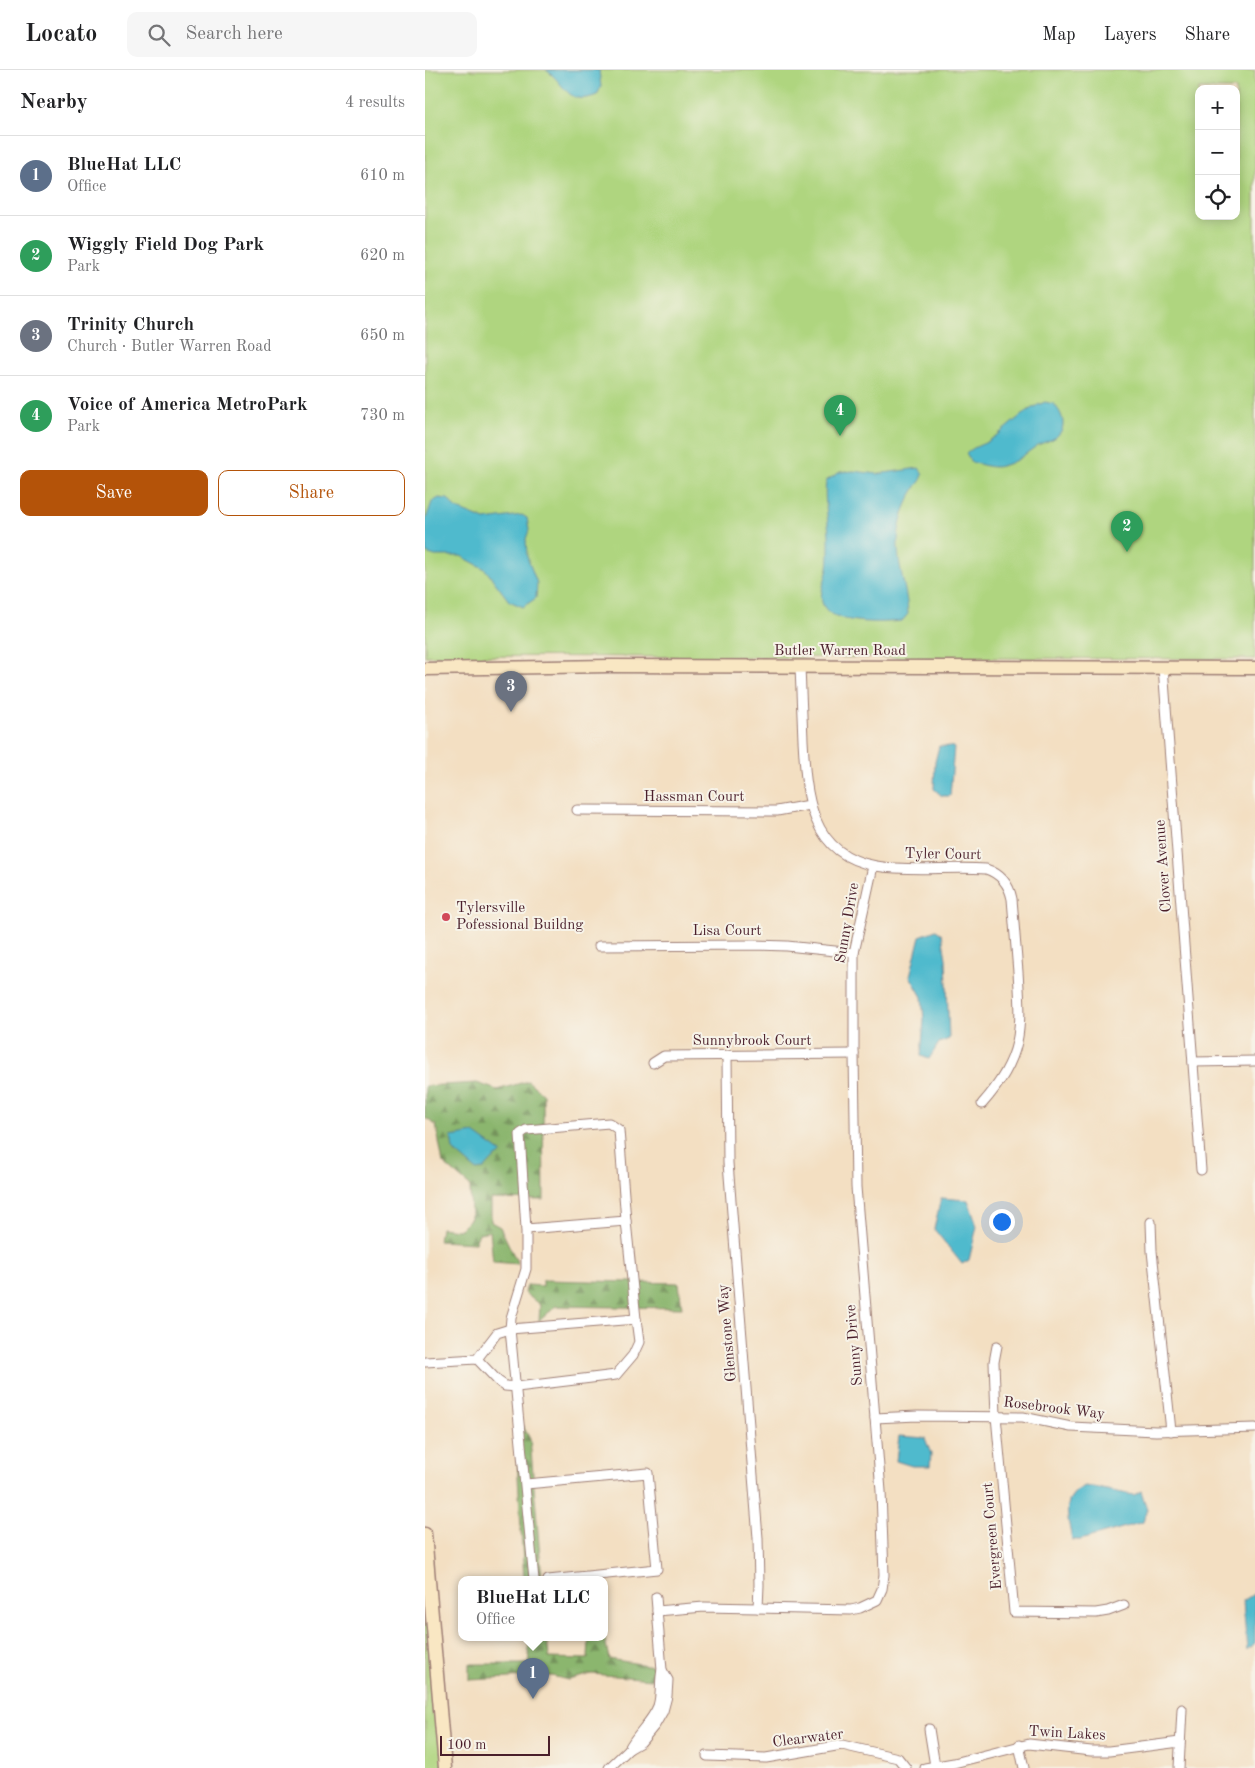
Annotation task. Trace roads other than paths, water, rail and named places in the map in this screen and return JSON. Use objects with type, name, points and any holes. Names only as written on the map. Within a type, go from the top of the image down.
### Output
[{"type":"main road","name":"Butler Warren Road","points":[[425,668],[609,666],[1255,668]]},
{"type":"main road","points":[[425,1534],[445,1768]]},
{"type":"street","name":"Tyler Court","points":[[800,667],[804,753],[810,805],[819,828],[833,845],[851,858],[873,866],[986,869],[1000,876],[1009,889],[1012,899],[1020,1002],[1019,1034],[1014,1055],[1005,1074],[982,1104]]},
{"type":"street","name":"Clover Avenue","points":[[1163,667],[1201,1170]]},
{"type":"street","name":"Hassman Court","points":[[577,810],[777,811],[810,805]]},
{"type":"street","name":"Sunny Drive","points":[[657,1610],[704,1607],[851,1610],[877,1600],[882,1589],[884,1550],[856,1187],[854,1054],[854,952],[873,866]]},
{"type":"street","name":"Lisa Court","points":[[599,946],[754,945],[854,952]]},
{"type":"street","name":"Sunnybrook Court","points":[[653,1063],[664,1056],[854,1054]]},
{"type":"street","name":"Glenstone Way","points":[[727,1055],[728,1163],[758,1538],[758,1608]]},
{"type":"street","points":[[1193,1062],[1255,1061]]},
{"type":"street","points":[[477,1359],[505,1386],[517,1387],[616,1375],[633,1355],[639,1342],[626,1221],[619,1130],[609,1123],[526,1130],[520,1134],[526,1228],[526,1268],[511,1318],[511,1329],[517,1387],[526,1484],[534,1576]]},
{"type":"street","points":[[526,1228],[626,1221]]},
{"type":"street","points":[[1151,1222],[1151,1251],[1171,1431]]},
{"type":"street","points":[[425,1362],[477,1359],[497,1333],[511,1329],[636,1319]]},
{"type":"street","name":"Evergreen Court","points":[[997,1346],[994,1362],[997,1416],[1014,1612],[1096,1613],[1124,1605]]},
{"type":"street","name":"Rosebrook Way","points":[[875,1418],[1023,1417],[1071,1427],[1125,1430],[1171,1431],[1255,1428]]},
{"type":"street","points":[[526,1484],[648,1473],[657,1569],[588,1576]]},
{"type":"street","points":[[609,1768],[629,1749],[641,1742],[655,1725],[663,1711],[667,1696],[668,1680],[662,1670],[656,1597]]},
{"type":"street","points":[[1179,1768],[1181,1709]]},
{"type":"street","points":[[929,1730],[935,1766]]},
{"type":"street","name":"Twin Lakes","points":[[925,1768],[986,1755],[1019,1745],[1029,1744],[1100,1751],[1179,1742]]},
{"type":"street","name":"Clearwater","points":[[707,1756],[766,1758],[842,1745],[898,1758],[907,1768]]},
{"type":"street","points":[[1019,1745],[1024,1768]]},
{"type":"water","points":[[546,70],[599,70],[601,87],[597,95],[579,98],[568,92]]},
{"type":"water","points":[[1045,402],[1054,404],[1062,419],[1063,427],[1056,437],[1038,445],[1006,465],[994,467],[971,462],[966,454],[987,442],[1029,410]]},
{"type":"water","points":[[919,468],[923,474],[911,494],[905,509],[898,541],[899,562],[908,614],[902,621],[871,622],[847,619],[828,612],[823,605],[821,596],[829,557],[825,497],[826,481],[840,472],[854,471],[877,474]]},
{"type":"water","points":[[439,498],[448,499],[455,508],[485,520],[522,515],[527,518],[529,530],[526,539],[527,557],[537,583],[536,598],[523,607],[509,601],[485,569],[461,556],[435,556],[426,553],[425,522],[432,502]]},
{"type":"water","points":[[939,746],[954,747],[950,796],[942,796],[934,789],[935,762]]},
{"type":"water","points":[[936,930],[942,934],[946,959],[949,1039],[939,1043],[929,1059],[921,1056],[924,1020],[922,997],[910,976],[920,936]]},
{"type":"water","points":[[474,1133],[502,1153],[484,1169],[476,1170],[453,1150],[451,1137]]},
{"type":"water","points":[[941,1198],[968,1200],[977,1226],[969,1260],[962,1264],[934,1229]]},
{"type":"water","points":[[899,1436],[925,1438],[931,1454],[930,1466],[912,1466],[896,1461]]},
{"type":"water","points":[[1085,1486],[1134,1495],[1141,1491],[1147,1509],[1143,1522],[1080,1540],[1072,1540],[1068,1516],[1069,1502],[1077,1491]]},
{"type":"water","points":[[1255,1593],[1255,1642],[1247,1650],[1243,1601]]},
{"type":"place","name":"Voice of America MetroPark","points":[[840,436]]},
{"type":"place","name":"Wiggly Field Dog Park","points":[[1127,552]]},
{"type":"place","name":"Trinity Church","points":[[511,712]]},
{"type":"place","name":"Tylersville Pofessional Buildng","points":[[446,917]]},
{"type":"place","name":"BlueHat LLC","points":[[533,1699]]}]
